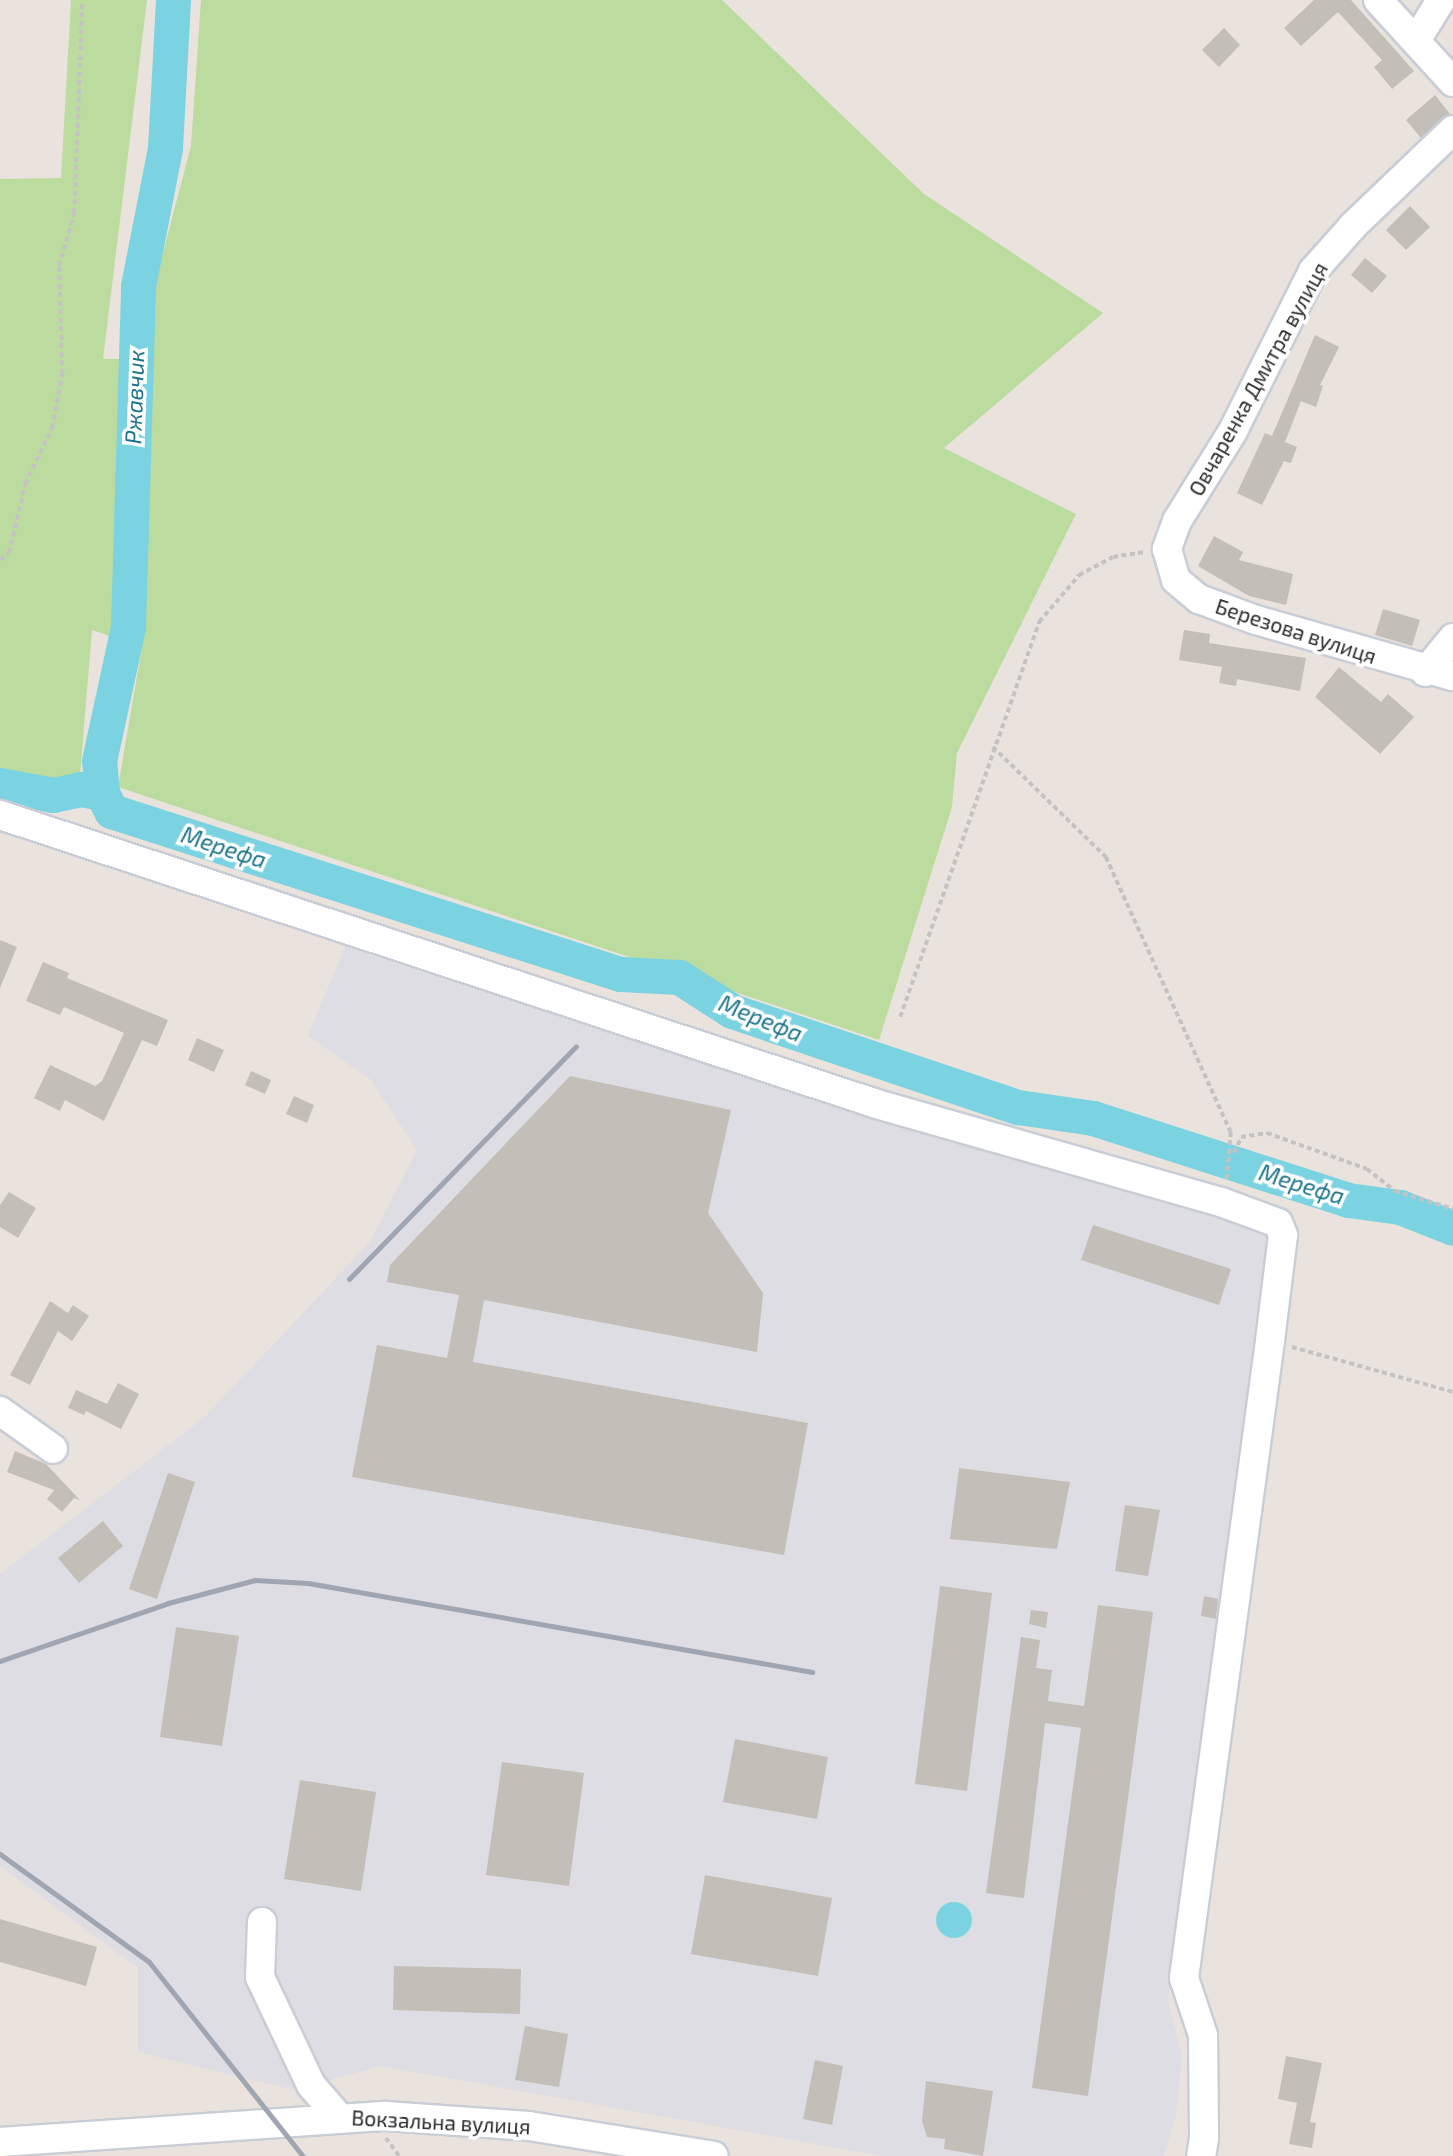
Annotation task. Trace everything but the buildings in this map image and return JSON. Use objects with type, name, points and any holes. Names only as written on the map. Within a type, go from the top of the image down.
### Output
[{"type":"street","points":[[1378,0],[1453,82]]},
{"type":"street","points":[[1417,40],[1441,0]]},
{"type":"street","name":"Овчаренка Дмитра вулиця","points":[[1167,549],[1177,521],[1233,431],[1313,271],[1353,226],[1453,130]]},
{"type":"street","name":"Березова вулиця","points":[[1167,549],[1176,580],[1199,598],[1425,672],[1453,676]]},
{"type":"street","points":[[1425,672],[1453,638]]},
{"type":"street","points":[[0,815],[877,1104],[1271,1217],[1283,1235],[1184,1978],[1203,2035],[1200,2156]]},
{"type":"street","points":[[0,1411],[53,1449]]},
{"type":"street","points":[[262,1922],[260,1977],[311,2085],[338,2116]]},
{"type":"street","name":"Вокзальна вулиця","points":[[0,2142],[279,2126],[338,2116],[528,2126],[714,2156]]},
{"type":"path","points":[[0,560],[9,553],[25,484],[52,428],[62,374],[59,266],[74,214],[82,0]]},
{"type":"path","points":[[900,1017],[1039,622],[1079,575],[1113,557],[1167,549]]},
{"type":"path","points":[[993,747],[1107,857],[1231,1132],[1233,1155]]},
{"type":"path","points":[[1229,1175],[1233,1155],[1241,1137],[1267,1133],[1367,1169],[1395,1191],[1453,1209]]},
{"type":"path","points":[[1270,1341],[1453,1392]]},
{"type":"shaded area","points":[[346,944],[799,1086],[1276,1227],[1168,2000],[1182,2056],[1176,2115],[1164,2156],[882,2156],[381,2066],[294,2090],[138,2052],[138,1968],[0,1866],[0,1574],[205,1417],[370,1242],[417,1150],[370,1079],[308,1036]]},
{"type":"green space","points":[[71,0],[147,0],[103,359],[135,359],[191,146],[201,0],[722,0],[924,194],[1103,313],[944,448],[1076,514],[957,753],[952,807],[879,1040],[118,787],[142,647],[92,630],[80,775],[46,788],[0,772],[0,179],[61,178]]},
{"type":"water","points":[[954,1902],[966,1908],[972,1920],[966,1932],[954,1938],[942,1932],[936,1920],[942,1908]]},
{"type":"waterway","name":"Ржавчик","points":[[102,793],[99,761],[128,627],[138,286],[165,148],[173,0]]},
{"type":"waterway","name":"Мерефа","points":[[0,785],[53,795],[81,789],[102,793],[111,811],[620,974],[679,977],[732,1011],[1018,1107],[1093,1118],[1348,1200],[1400,1207],[1453,1228]]},
{"type":"railway","points":[[349,1279],[576,1046]]},
{"type":"railway","points":[[0,1661],[168,1603],[255,1580],[308,1583],[812,1672]]},
{"type":"railway","points":[[0,1854],[149,1962],[303,2156]]}]
